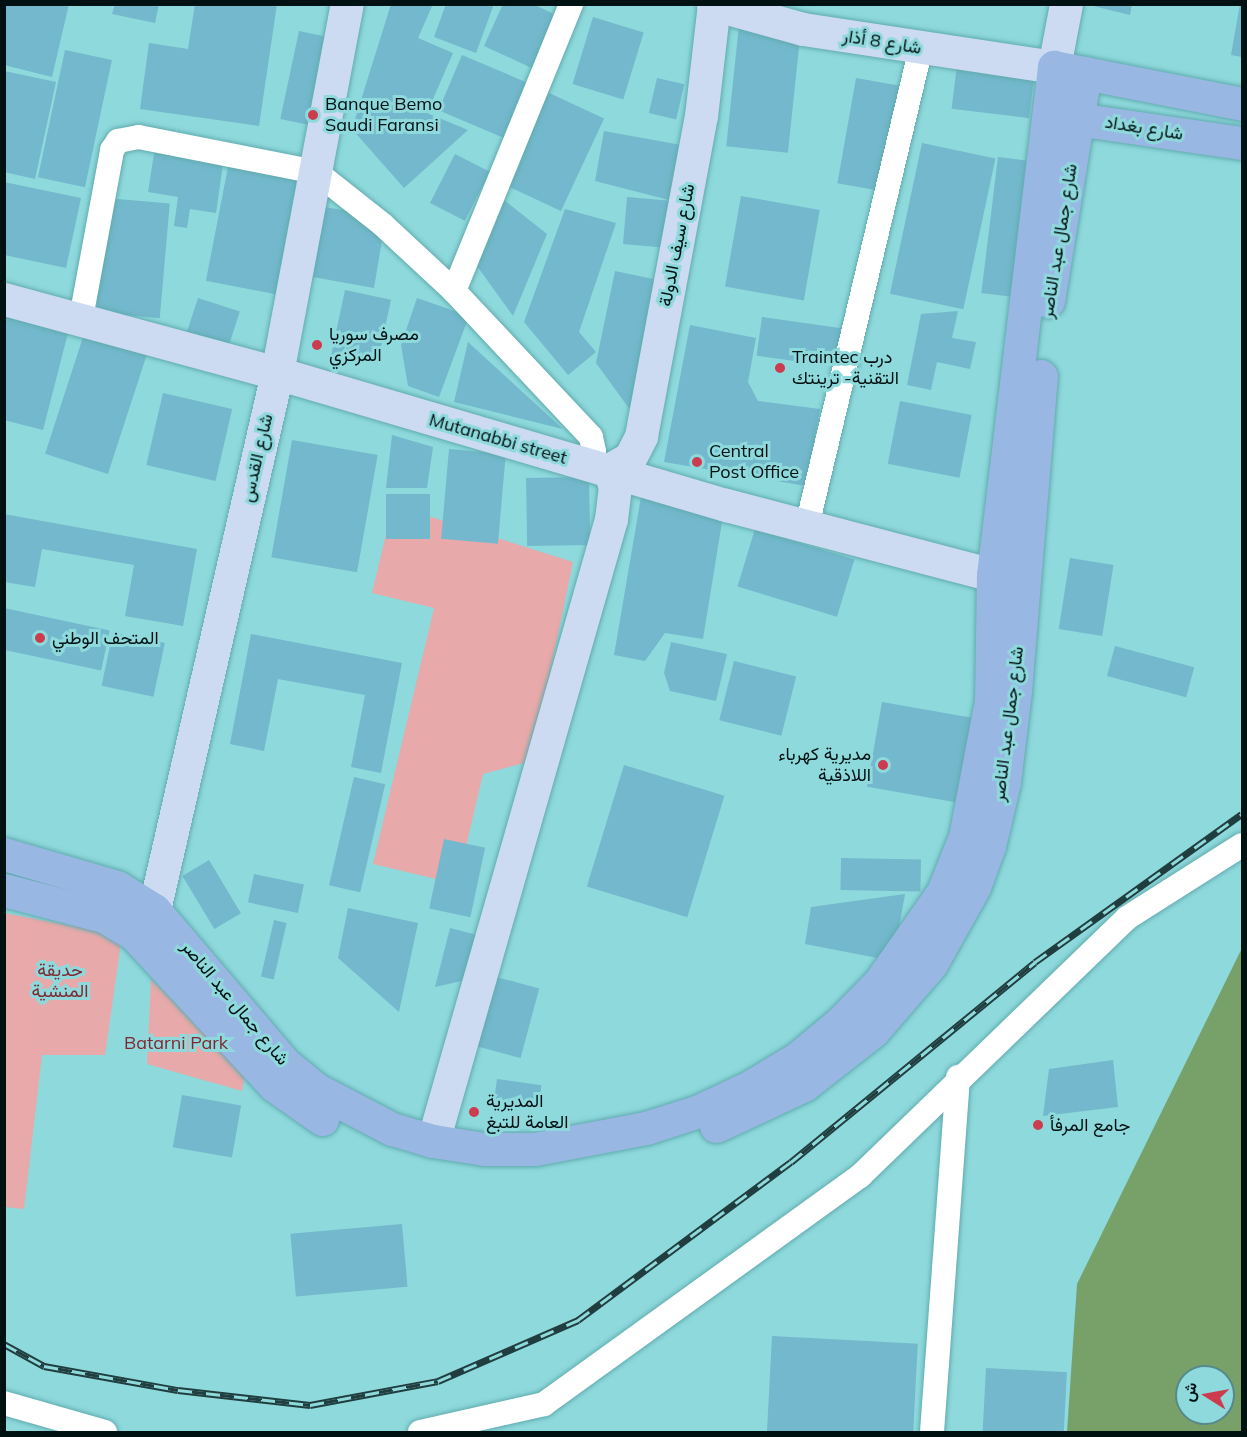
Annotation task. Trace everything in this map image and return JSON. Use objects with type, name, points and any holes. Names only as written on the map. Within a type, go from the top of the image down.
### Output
[{"type":"main road","points":[[1069,70],[1242,105]]},
{"type":"main road","name":"شارع جمال عبد الناصر","points":[[4,854],[117,887],[154,910],[284,1062],[300,1076],[354,1112],[433,1141],[484,1149],[535,1149],[646,1128],[699,1111],[750,1087],[798,1058],[841,1022],[880,982],[914,937],[943,892],[965,837],[992,701],[993,575],[1016,400],[1045,115],[1069,70]]},
{"type":"main road","name":"شارع جمال عبد الناصر","points":[[4,890],[104,916],[134,934],[159,958],[274,1085],[314,1115],[365,1140],[419,1157],[474,1167],[531,1169],[587,1164],[651,1149],[765,1106],[840,1059],[873,1031],[931,964],[954,927],[989,846],[1004,782],[1015,691],[1048,304],[1079,118],[1069,70]]},
{"type":"main road","name":"شارع بغداد","points":[[1045,115],[1079,118],[1242,143]]},
{"type":"main road","points":[[104,916],[117,887]]},
{"type":"street","name":"شارع القدس","points":[[154,910],[277,373],[347,4]]},
{"type":"street","points":[[454,291],[571,4]]},
{"type":"street","points":[[1066,4],[1069,70]]},
{"type":"street","name":"شارع 8 أذار","points":[[714,5],[803,28],[1069,70]]},
{"type":"street","name":"شارع سيف الدولة","points":[[597,467],[630,458],[641,436],[701,116],[714,5]]},
{"type":"street","points":[[807,526],[921,48]]},
{"type":"street","points":[[81,318],[112,150],[118,141],[140,137],[316,172],[383,225],[454,291],[591,437],[597,467],[615,487],[611,519],[433,1141]]},
{"type":"street","name":"Mutanabbi street","points":[[4,299],[81,318],[277,373],[807,526],[993,575]]},
{"type":"street","points":[[420,1432],[544,1404],[860,1176],[958,1077],[1127,918],[1242,845]]},
{"type":"street","points":[[932,1432],[958,1077]]},
{"type":"street","points":[[4,1403],[105,1432]]},
{"type":"green space","points":[[393,505],[573,562],[532,761],[483,774],[457,884],[373,864],[434,608],[372,593]]},
{"type":"green space","name":"حديقة المنشية","points":[[4,913],[122,935],[105,1055],[42,1055],[24,1209],[5,1207]]},
{"type":"green space","name":"Batarni Park","points":[[151,979],[245,1074],[242,1091],[147,1064]]},
{"type":"shaded area","points":[[1242,948],[1242,1432],[1067,1432],[1077,1284]]},
{"type":"building","points":[[4,4],[69,4],[52,77],[4,65]]},
{"type":"building","points":[[115,4],[159,4],[155,23],[112,14]]},
{"type":"building","points":[[195,4],[277,4],[259,126],[140,109],[149,43],[188,49]]},
{"type":"building","points":[[391,4],[433,4],[418,38],[453,53],[427,113],[468,130],[404,188],[352,129]]},
{"type":"building","points":[[446,4],[494,4],[476,53],[434,37]]},
{"type":"building","points":[[503,4],[533,4],[562,18],[538,71],[484,46]]},
{"type":"building","points":[[1085,4],[1132,4],[1130,15]]},
{"type":"building","points":[[1240,4],[1242,4],[1242,57],[1231,55]]},
{"type":"building","points":[[593,17],[644,32],[623,99],[573,84]]},
{"type":"building","points":[[739,25],[801,31],[788,153],[726,146]]},
{"type":"building","points":[[299,31],[332,38],[314,126],[280,119]]},
{"type":"building","points":[[65,50],[112,60],[85,187],[38,177]]},
{"type":"building","points":[[462,55],[527,83],[504,138],[439,110]]},
{"type":"building","points":[[957,65],[1034,75],[1029,118],[952,109]]},
{"type":"building","points":[[4,71],[56,82],[35,179],[4,172]]},
{"type":"building","points":[[657,78],[684,84],[676,119],[649,113]]},
{"type":"building","points":[[856,78],[901,86],[883,191],[837,183]]},
{"type":"building","points":[[547,92],[604,119],[561,211],[504,184]]},
{"type":"building","points":[[604,131],[687,146],[668,248],[623,244],[627,197],[673,201],[595,181]]},
{"type":"building","points":[[922,143],[995,159],[963,309],[890,294]]},
{"type":"building","points":[[155,147],[224,157],[216,213],[190,209],[187,228],[174,226],[178,197],[148,192]]},
{"type":"building","points":[[455,154],[490,172],[465,221],[430,203]]},
{"type":"building","points":[[998,157],[1036,162],[1019,298],[981,293]]},
{"type":"building","points":[[229,162],[311,178],[288,297],[206,281]]},
{"type":"building","points":[[4,182],[81,198],[66,268],[4,255]]},
{"type":"building","points":[[741,196],[820,210],[804,300],[725,287]]},
{"type":"building","points":[[106,198],[170,204],[160,318],[96,313]]},
{"type":"building","points":[[504,200],[547,234],[513,316],[477,266]]},
{"type":"building","points":[[325,207],[365,214],[382,240],[374,288],[313,277]]},
{"type":"building","points":[[565,209],[616,223],[579,332],[596,352],[568,375],[524,322]]},
{"type":"building","points":[[615,271],[658,280],[631,411],[596,363]]},
{"type":"building","points":[[345,290],[391,300],[377,364],[331,355]]},
{"type":"building","points":[[198,298],[240,312],[229,346],[187,332]]},
{"type":"building","points":[[417,298],[469,316],[439,397],[408,386],[401,345]]},
{"type":"building","points":[[958,311],[952,338],[976,342],[970,369],[937,362],[931,390],[907,385],[921,314]]},
{"type":"building","points":[[4,312],[69,329],[43,430],[4,420]]},
{"type":"building","points":[[762,317],[843,328],[838,367],[757,356]]},
{"type":"building","points":[[690,325],[756,338],[748,382],[758,401],[820,409],[806,486],[664,462]]},
{"type":"building","points":[[85,331],[148,351],[108,474],[45,454]]},
{"type":"building","points":[[468,342],[563,429],[454,402]]},
{"type":"building","points":[[163,393],[232,409],[216,481],[146,465]]},
{"type":"building","points":[[900,401],[972,415],[959,478],[888,464]]},
{"type":"building","points":[[392,435],[433,447],[427,488],[386,488]]},
{"type":"building","points":[[292,440],[378,455],[357,572],[271,557]]},
{"type":"building","points":[[449,449],[506,454],[498,544],[441,539]]},
{"type":"building","points":[[589,477],[590,545],[527,546],[526,478]]},
{"type":"building","points":[[642,491],[723,516],[703,639],[665,633],[645,661],[614,655]]},
{"type":"building","points":[[386,494],[430,494],[430,539],[386,539]]},
{"type":"building","points":[[4,514],[197,549],[183,626],[125,616],[134,565],[42,549],[35,587],[4,582]]},
{"type":"building","points":[[755,529],[854,559],[837,617],[737,586]]},
{"type":"building","points":[[1070,558],[1113,565],[1102,636],[1059,629]]},
{"type":"building","points":[[4,608],[110,630],[101,671],[4,650]]},
{"type":"building","points":[[113,632],[165,643],[153,697],[102,686]]},
{"type":"building","points":[[251,634],[402,663],[381,773],[351,767],[365,695],[278,679],[264,751],[230,744]]},
{"type":"building","points":[[671,642],[727,654],[716,701],[670,691],[664,673]]},
{"type":"building","points":[[1115,646],[1194,667],[1186,697],[1107,676]]},
{"type":"building","points":[[734,661],[796,676],[781,736],[719,720]]},
{"type":"building","points":[[882,702],[975,718],[960,803],[867,787]]},
{"type":"building","points":[[624,765],[724,796],[687,917],[587,886]]},
{"type":"building","points":[[354,777],[385,784],[360,892],[329,885]]},
{"type":"building","points":[[444,839],[485,848],[470,917],[429,908]]},
{"type":"building","points":[[841,858],[921,859],[920,891],[840,890]]},
{"type":"building","points":[[209,860],[241,913],[214,929],[182,876]]},
{"type":"building","points":[[254,874],[304,885],[298,913],[248,902]]},
{"type":"building","points":[[905,894],[893,961],[805,944],[811,907]]},
{"type":"building","points":[[348,908],[418,923],[399,1012],[338,958]]},
{"type":"building","points":[[274,920],[287,923],[274,979],[261,977]]},
{"type":"building","points":[[450,928],[485,937],[475,978],[435,987]]},
{"type":"building","points":[[489,975],[539,988],[521,1058],[470,1045]]},
{"type":"building","points":[[1113,1060],[1118,1107],[1043,1116],[1049,1069]]},
{"type":"building","points":[[497,1079],[542,1085],[538,1109],[494,1103]]},
{"type":"building","points":[[182,1095],[241,1105],[232,1158],[173,1147]]},
{"type":"building","points":[[402,1224],[407,1287],[296,1297],[290,1234]]},
{"type":"building","points":[[772,1336],[918,1344],[913,1432],[767,1432]]},
{"type":"building","points":[[986,1368],[1067,1372],[1064,1432],[983,1432]]},
{"type":"railway","points":[[4,1344],[44,1366],[178,1390],[310,1405],[438,1381],[578,1320],[791,1162],[1035,962],[1242,814]]},
{"type":"place","name":"Banque Bemo Saudi Faransi","points":[[313,115]]},
{"type":"place","name":"مصرف سوريا المركزي","points":[[317,345]]},
{"type":"place","name":"Traintec درب التقنية- ترينتك","points":[[780,368]]},
{"type":"place","name":"Central Post Office","points":[[697,462]]},
{"type":"place","name":"المتحف الوطني","points":[[40,638]]},
{"type":"place","name":"مديرية كهرباء اللاذقية","points":[[883,765]]},
{"type":"place","name":"المديرية العامة للتبغ","points":[[474,1112]]},
{"type":"place","name":"جامع المرفأ","points":[[1038,1125]]}]
